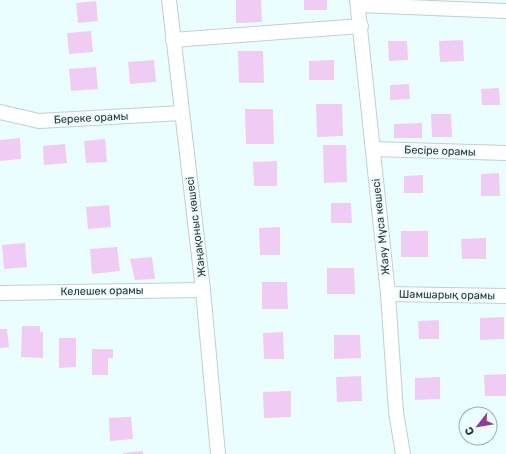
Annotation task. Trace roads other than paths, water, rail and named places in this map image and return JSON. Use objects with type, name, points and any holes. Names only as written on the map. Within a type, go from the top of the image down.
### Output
[{"type":"street","name":"Жаңақоныс көшесі","points":[[169,0],[203,290],[218,454]]},
{"type":"street","points":[[358,3],[506,11]]},
{"type":"street","name":"Жаяу Мұса көшесі","points":[[358,3],[388,294],[396,412],[403,454]]},
{"type":"street","points":[[173,40],[361,26]]},
{"type":"street","name":"Береке орамы","points":[[0,112],[39,120],[182,114]]},
{"type":"street","name":"Бесіре орамы","points":[[373,149],[506,153]]},
{"type":"street","name":"Келешек орамы","points":[[0,293],[203,290]]},
{"type":"street","name":"Шамшарық орамы","points":[[388,294],[506,296]]}]
